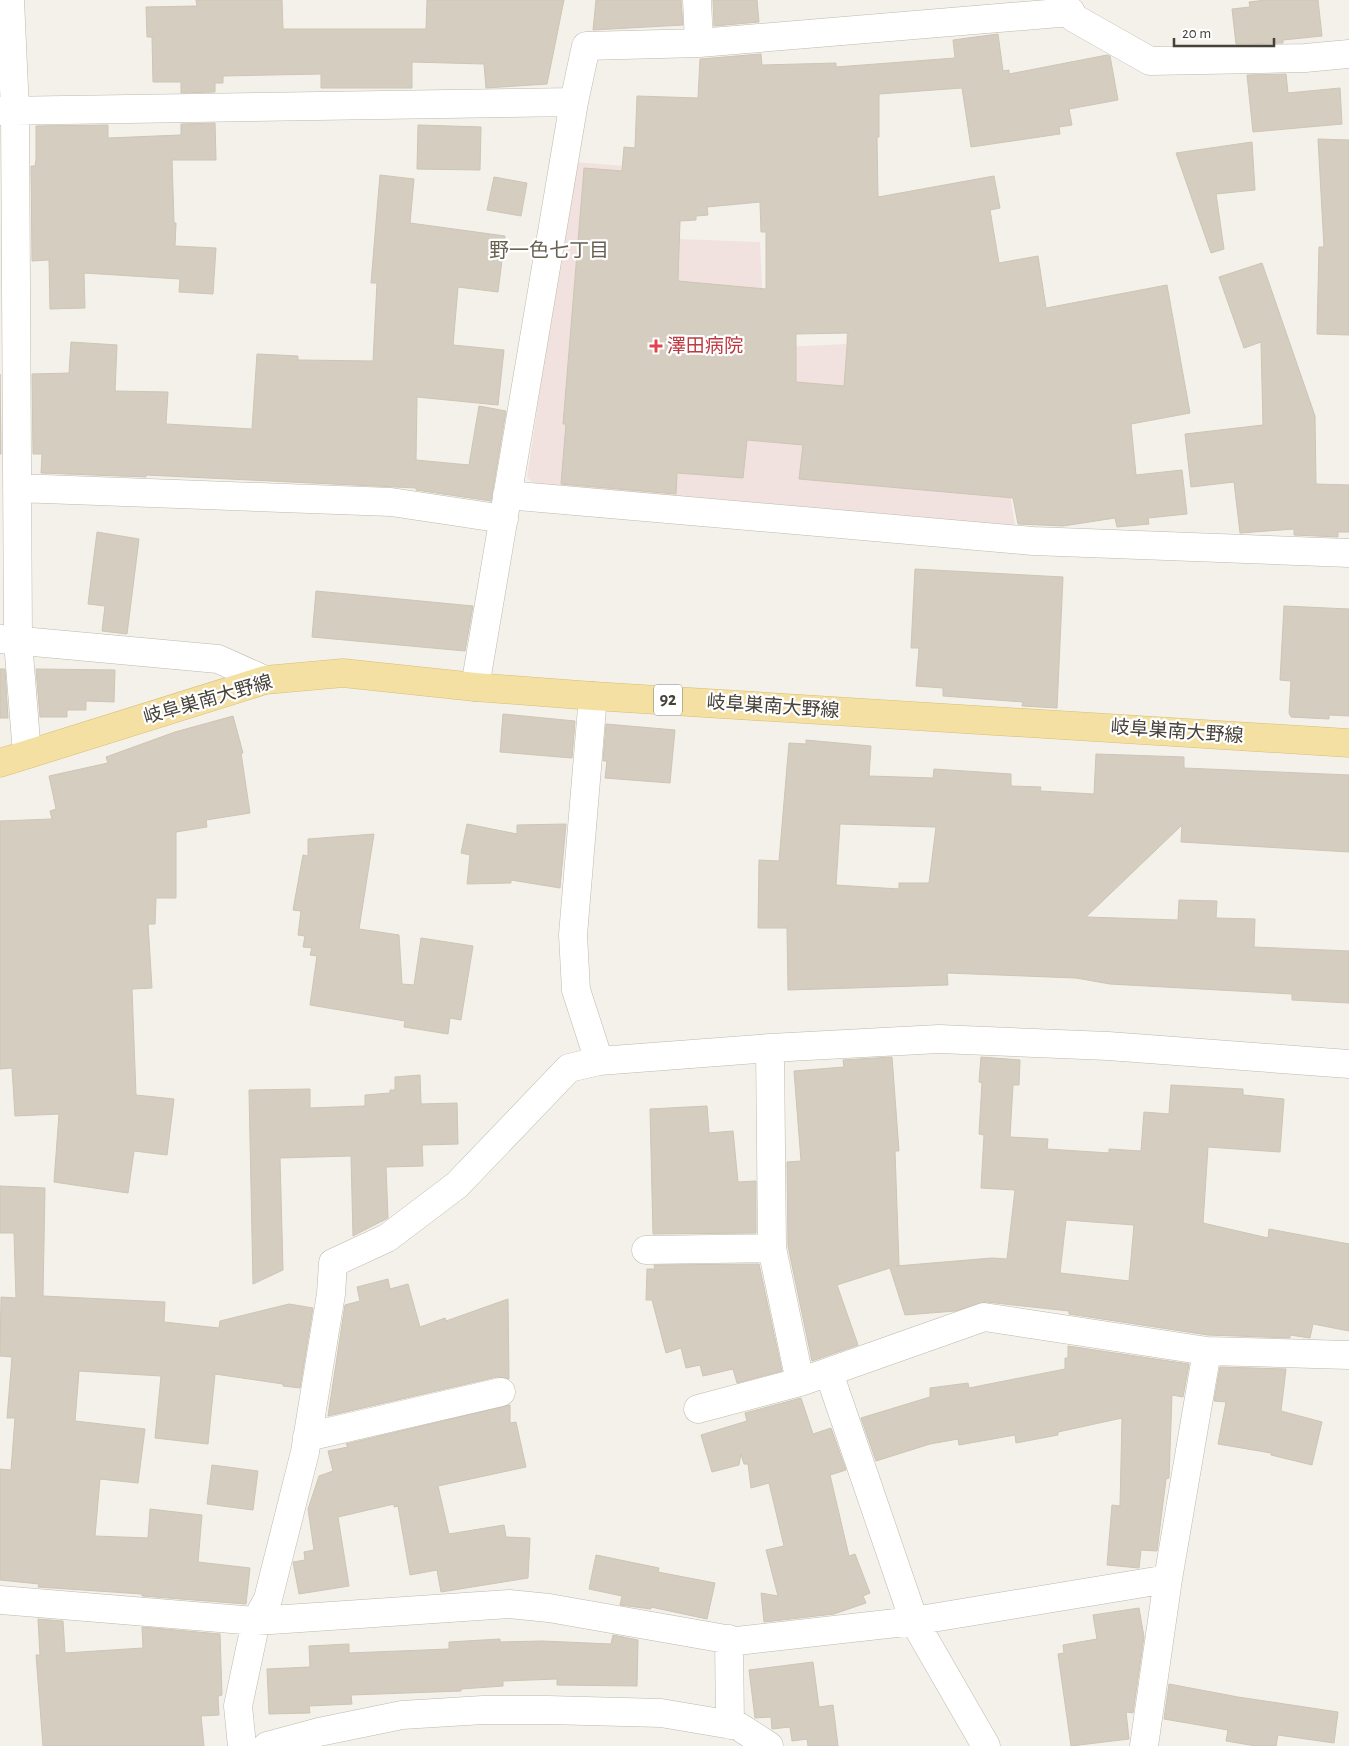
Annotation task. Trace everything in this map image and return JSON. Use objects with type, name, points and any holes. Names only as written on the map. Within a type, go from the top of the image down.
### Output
[{"type":"main road","name":"岐阜巣南大野線","points":[[0,764],[265,680],[343,673],[475,687],[593,696],[1349,743]]},
{"type":"street","points":[[10,0],[7,110],[8,341],[17,488],[9,640],[27,754]]},
{"type":"street","points":[[697,0],[699,43]]},
{"type":"street","points":[[475,687],[574,102],[586,46],[699,43],[1071,12],[1074,18],[1150,61],[1305,58],[1349,54]]},
{"type":"street","points":[[7,110],[574,102]]},
{"type":"street","points":[[17,488],[506,507],[1033,541],[1349,553]]},
{"type":"street","points":[[9,640],[218,659],[265,680]]},
{"type":"street","points":[[593,696],[573,935],[576,990],[599,1061]]},
{"type":"street","points":[[242,1746],[238,1706],[256,1621],[268,1600],[307,1437],[331,1294],[333,1263],[387,1238],[457,1186],[568,1068],[599,1061],[770,1048],[939,1039],[1108,1046],[1349,1064]]},
{"type":"street","points":[[770,1048],[772,1248],[800,1382]]},
{"type":"street","points":[[646,1250],[772,1248]]},
{"type":"street","points":[[698,1409],[829,1373],[984,1317],[1207,1352],[1349,1355]]},
{"type":"street","points":[[1144,1746],[1168,1579],[1207,1352]]},
{"type":"street","points":[[829,1373],[914,1621],[986,1746]]},
{"type":"street","points":[[307,1437],[501,1392]]},
{"type":"street","points":[[0,1600],[256,1621],[509,1604],[548,1608],[737,1641],[914,1621],[1168,1579]]},
{"type":"street","points":[[729,1640],[730,1725]]},
{"type":"street","points":[[267,1746],[319,1732],[402,1715],[483,1710],[661,1713],[738,1726],[769,1746]]},
{"type":"shaded area","name":"澤田病院","points":[[573,162],[652,168],[651,238],[760,242],[765,348],[846,344],[846,327],[985,342],[1016,531],[542,489],[527,478]]},
{"type":"building","points":[[196,0],[282,0],[283,29],[426,29],[427,0],[564,0],[547,84],[486,88],[484,64],[412,62],[412,88],[321,88],[321,74],[223,76],[223,83],[215,83],[215,92],[181,93],[181,82],[153,82],[152,37],[147,37],[146,7],[197,6]]},
{"type":"building","points":[[596,0],[681,0],[683,25],[593,30]]},
{"type":"building","points":[[713,0],[757,0],[759,22],[714,26]]},
{"type":"building","points":[[1266,0],[1318,0],[1322,36],[1283,40],[1283,43],[1236,44],[1232,9],[1250,7],[1249,2]]},
{"type":"building","points":[[998,34],[1003,71],[1009,70],[1009,74],[1107,55],[1110,56],[1118,100],[1069,109],[1072,125],[1059,127],[1060,134],[971,147],[962,88],[879,94],[879,137],[877,137],[878,197],[994,176],[1000,208],[990,210],[999,263],[1038,256],[1046,308],[1167,285],[1190,413],[1131,424],[1136,475],[1182,470],[1187,514],[1148,518],[1149,524],[1117,527],[1115,518],[1063,526],[1018,524],[1013,498],[799,479],[803,445],[747,440],[743,478],[677,473],[676,494],[561,484],[566,424],[563,424],[584,168],[622,171],[624,147],[635,148],[637,96],[698,98],[700,59],[761,54],[762,65],[836,63],[836,67],[955,58],[953,40]],"holes":[[[760,202],[761,232],[766,232],[766,289],[678,281],[680,221],[696,220],[696,216],[708,215],[707,207]],[[848,333],[844,386],[796,382],[796,334]]]},
{"type":"building","points":[[1286,74],[1288,93],[1340,88],[1342,124],[1253,132],[1247,75]]},
{"type":"building","points":[[215,123],[216,160],[172,160],[174,223],[176,223],[175,246],[216,248],[213,294],[179,292],[180,279],[84,273],[85,308],[50,309],[49,260],[32,261],[31,166],[35,166],[36,160],[36,126],[108,125],[108,138],[181,135],[181,124]]},
{"type":"building","points":[[418,125],[481,127],[480,170],[417,169]]},
{"type":"building","points":[[1318,139],[1349,140],[1349,335],[1317,334],[1319,247],[1324,247]]},
{"type":"building","points":[[1252,142],[1255,190],[1216,194],[1224,249],[1211,253],[1176,153]]},
{"type":"building","points":[[380,175],[414,179],[410,223],[505,236],[498,292],[458,287],[453,345],[504,350],[498,405],[417,397],[416,460],[469,465],[479,406],[506,411],[491,501],[416,490],[416,488],[146,475],[146,477],[41,473],[42,454],[33,454],[32,374],[69,373],[71,342],[117,345],[115,391],[168,392],[166,424],[252,429],[257,354],[298,356],[298,360],[373,361],[377,283],[371,283]]},
{"type":"building","points":[[494,177],[527,183],[521,216],[487,210]]},
{"type":"building","points":[[1262,263],[1315,416],[1316,484],[1349,485],[1349,532],[1338,532],[1338,537],[1294,535],[1294,529],[1240,533],[1234,482],[1191,487],[1185,434],[1263,425],[1261,342],[1244,348],[1219,277]]},
{"type":"building","points":[[0,374],[1,454],[0,454]]},
{"type":"building","points":[[97,532],[139,539],[127,634],[102,631],[105,606],[88,604]]},
{"type":"building","points":[[915,569],[1063,577],[1057,708],[1022,706],[1023,702],[943,696],[943,688],[916,686],[919,648],[911,648]]},
{"type":"building","points":[[316,591],[473,606],[465,651],[312,637]]},
{"type":"building","points":[[1284,606],[1349,609],[1349,716],[1329,715],[1329,719],[1291,717],[1289,713],[1291,681],[1280,680]]},
{"type":"building","points":[[0,669],[5,669],[8,718],[0,718]]},
{"type":"building","points":[[36,669],[115,670],[114,702],[86,701],[86,710],[67,710],[67,717],[40,717]]},
{"type":"building","points":[[503,714],[575,721],[572,758],[500,752]]},
{"type":"building","points":[[233,716],[243,753],[241,753],[250,813],[206,820],[207,827],[176,832],[176,898],[156,898],[155,924],[148,924],[152,988],[132,989],[136,1095],[174,1099],[167,1155],[134,1151],[128,1193],[54,1182],[59,1114],[15,1116],[12,1068],[0,1069],[0,821],[52,819],[50,811],[56,809],[49,776],[108,763],[106,757],[175,732]]},
{"type":"building","points":[[606,724],[675,730],[670,783],[605,778],[607,761],[603,761]]},
{"type":"building","points":[[806,740],[871,746],[869,776],[933,778],[934,769],[1011,774],[1011,786],[1041,787],[1040,791],[1094,794],[1096,754],[1184,757],[1184,768],[1349,775],[1349,852],[1181,842],[1182,825],[1086,917],[1178,920],[1179,900],[1217,901],[1216,918],[1255,919],[1254,947],[1349,951],[1349,1003],[1292,1000],[1292,994],[1110,984],[1076,978],[947,973],[948,985],[788,990],[787,928],[758,928],[759,860],[779,861],[789,743],[806,744]],"holes":[[[840,824],[936,827],[929,883],[899,883],[899,889],[836,885]]]},
{"type":"building","points":[[467,824],[517,834],[517,825],[566,824],[560,888],[511,880],[511,883],[467,884],[470,855],[461,853]]},
{"type":"building","points":[[374,834],[359,929],[399,935],[402,984],[414,985],[421,938],[473,946],[461,1020],[450,1018],[448,1034],[404,1027],[405,1021],[310,1005],[317,956],[310,955],[312,948],[303,947],[305,936],[298,935],[301,911],[293,910],[303,855],[308,856],[308,839]]},
{"type":"building","points":[[892,1057],[899,1151],[895,1151],[899,1265],[896,1266],[992,1258],[1007,1259],[1015,1190],[981,1188],[984,1135],[979,1134],[982,1083],[979,1082],[981,1057],[1020,1060],[1019,1085],[1013,1085],[1010,1137],[1048,1139],[1047,1149],[1109,1153],[1109,1149],[1141,1151],[1144,1112],[1169,1114],[1171,1085],[1243,1089],[1243,1095],[1284,1099],[1280,1152],[1208,1147],[1203,1223],[1268,1238],[1269,1229],[1349,1244],[1349,1331],[1313,1324],[1310,1338],[1290,1335],[1290,1338],[1208,1335],[1069,1314],[1069,1311],[986,1302],[955,1311],[905,1315],[890,1268],[837,1285],[858,1345],[812,1361],[788,1246],[787,1162],[801,1161],[794,1071],[844,1067],[843,1060]],"holes":[[[1066,1220],[1134,1225],[1129,1281],[1060,1273]]]},
{"type":"building","points":[[420,1075],[421,1104],[457,1103],[458,1144],[422,1145],[423,1166],[386,1167],[388,1218],[353,1236],[351,1156],[280,1158],[283,1270],[253,1284],[249,1090],[310,1089],[310,1108],[365,1106],[365,1095],[390,1093],[390,1090],[395,1090],[395,1077]]},
{"type":"building","points":[[707,1106],[709,1133],[733,1131],[738,1182],[756,1181],[756,1233],[653,1234],[650,1109]]},
{"type":"building","points":[[0,1186],[45,1188],[43,1296],[165,1302],[164,1322],[219,1328],[220,1321],[289,1304],[313,1308],[300,1388],[215,1374],[208,1444],[155,1438],[161,1376],[79,1371],[75,1421],[145,1429],[138,1483],[100,1479],[95,1536],[148,1538],[150,1509],[202,1515],[198,1562],[250,1568],[246,1604],[38,1587],[39,1584],[0,1580],[0,1469],[11,1470],[15,1418],[7,1418],[12,1357],[0,1356],[1,1297],[16,1298],[14,1233],[0,1233]]},
{"type":"building","points":[[759,1264],[782,1371],[737,1383],[733,1369],[703,1376],[700,1365],[686,1368],[681,1348],[666,1353],[652,1300],[646,1300],[647,1269],[655,1269],[654,1265]]},
{"type":"building","points":[[388,1279],[390,1289],[408,1284],[420,1327],[445,1318],[446,1321],[508,1299],[509,1379],[497,1377],[328,1416],[345,1305],[360,1301],[357,1287]]},
{"type":"building","points":[[1068,1346],[1189,1364],[1183,1397],[1172,1395],[1169,1478],[1166,1479],[1157,1551],[1141,1550],[1139,1568],[1107,1565],[1112,1505],[1120,1506],[1122,1418],[1058,1432],[1058,1435],[1016,1443],[1015,1435],[959,1445],[958,1439],[930,1444],[876,1461],[861,1418],[930,1397],[930,1388],[968,1383],[969,1388],[1065,1369],[1065,1358],[1068,1358]]},
{"type":"building","points":[[1220,1367],[1286,1369],[1281,1411],[1322,1422],[1312,1465],[1271,1455],[1271,1453],[1218,1444],[1226,1402],[1214,1401]]},
{"type":"building","points":[[801,1398],[813,1434],[831,1428],[846,1470],[830,1475],[849,1556],[855,1554],[870,1593],[863,1596],[866,1603],[834,1614],[764,1622],[761,1593],[778,1596],[766,1550],[784,1546],[769,1483],[751,1488],[748,1464],[744,1464],[741,1454],[739,1465],[712,1472],[701,1435],[747,1421],[745,1413]]},
{"type":"building","points":[[510,1405],[510,1423],[516,1422],[526,1467],[438,1486],[449,1534],[504,1525],[506,1537],[530,1538],[528,1578],[441,1592],[437,1570],[410,1575],[398,1506],[394,1507],[394,1504],[338,1517],[349,1586],[299,1594],[293,1562],[305,1560],[304,1552],[314,1550],[308,1509],[319,1476],[333,1471],[328,1451],[348,1447],[346,1444]]},
{"type":"building","points":[[212,1465],[258,1471],[253,1510],[207,1504]]},
{"type":"building","points":[[596,1555],[659,1568],[658,1572],[715,1583],[707,1619],[651,1607],[651,1609],[620,1605],[622,1596],[589,1589]]},
{"type":"building","points":[[1139,1608],[1144,1637],[1133,1713],[1126,1712],[1129,1739],[1071,1746],[1058,1654],[1064,1653],[1063,1645],[1097,1639],[1093,1615]]},
{"type":"building","points":[[38,1619],[63,1621],[65,1653],[143,1648],[142,1627],[220,1634],[222,1695],[218,1696],[219,1715],[201,1716],[204,1746],[43,1746],[36,1655],[40,1655]]},
{"type":"building","points":[[613,1635],[638,1640],[637,1686],[557,1685],[557,1679],[503,1681],[503,1686],[461,1689],[461,1691],[351,1695],[352,1704],[309,1706],[310,1713],[269,1714],[267,1669],[310,1667],[309,1646],[349,1644],[349,1653],[449,1649],[449,1642],[500,1639],[500,1642],[542,1641],[611,1644]]},
{"type":"building","points":[[813,1662],[819,1707],[833,1705],[838,1746],[808,1746],[807,1739],[792,1741],[790,1727],[772,1729],[771,1717],[755,1718],[749,1670]]},
{"type":"building","points":[[1169,1684],[1238,1697],[1338,1712],[1334,1743],[1278,1735],[1276,1746],[1256,1746],[1226,1741],[1228,1730],[1164,1719]]},
{"type":"place","name":"澤田病院","points":[[656,346]]},
{"type":"district","name":"野一色七丁目","points":[[549,251]]}]
